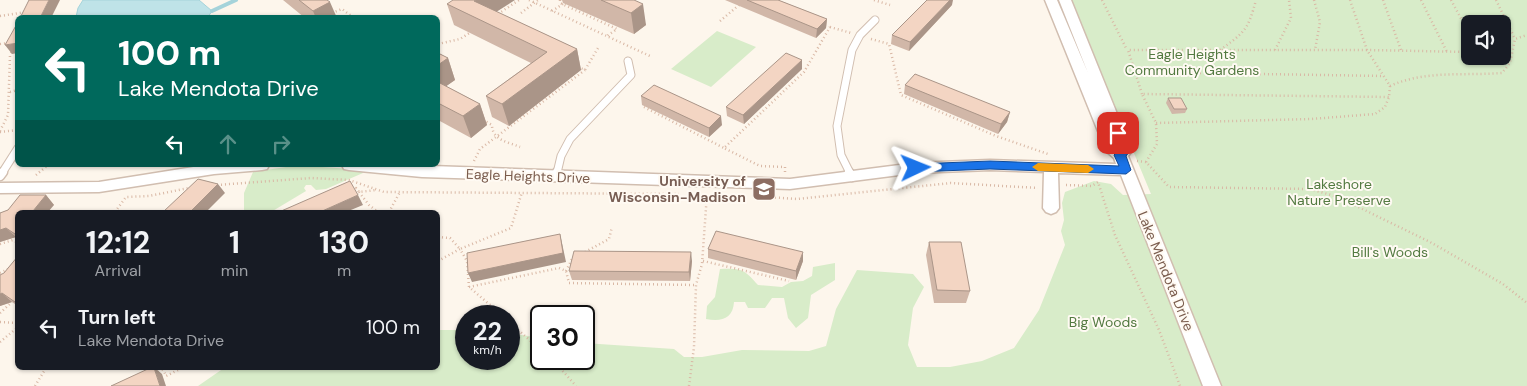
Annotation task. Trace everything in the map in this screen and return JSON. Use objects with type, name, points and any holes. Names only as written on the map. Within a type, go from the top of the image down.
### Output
[{"type":"street","name":"Lake Mendota Drive","points":[[1051,0],[1113,151],[1123,162],[1212,386]]},
{"type":"street","name":"Lake Mendota Drive","points":[[1065,0],[1125,151],[1123,162]]},
{"type":"street","name":"Eagle Heights Drive","points":[[370,167],[422,172],[790,184],[916,168],[1053,162],[1123,162]]},
{"type":"street","points":[[1051,208],[1053,162]]},
{"type":"street","points":[[0,188],[99,187],[238,167]]},
{"type":"lane","points":[[852,177],[841,155],[836,126],[852,50],[860,35],[875,20]]},
{"type":"lane","points":[[556,176],[561,156],[570,140],[630,75],[628,61]]},
{"type":"lane","points":[[0,176],[15,153]]},
{"type":"path","points":[[491,18],[519,0]]},
{"type":"path","points":[[528,0],[652,56]]},
{"type":"path","points":[[521,13],[538,0]]},
{"type":"path","points":[[560,0],[560,3],[617,29],[608,36]]},
{"type":"path","points":[[720,21],[745,0]]},
{"type":"path","points":[[874,0],[890,5]]},
{"type":"path","points":[[1102,0],[1128,50],[1142,94],[1156,123],[1157,144],[1146,162]]},
{"type":"path","points":[[1218,50],[1240,35],[1250,23],[1256,0]]},
{"type":"path","points":[[1274,50],[1291,18],[1288,0]]},
{"type":"path","points":[[1314,0],[1320,22],[1315,50]]},
{"type":"path","points":[[1156,123],[1352,117],[1375,114],[1385,107],[1389,97],[1390,86],[1367,50],[1350,0]]},
{"type":"path","points":[[1383,0],[1401,50]]},
{"type":"path","points":[[1421,0],[1447,52]]},
{"type":"path","points":[[1451,0],[1461,18]]},
{"type":"path","points":[[1390,86],[1401,80],[1426,76],[1482,76],[1502,73],[1510,63],[1515,39],[1496,0]]},
{"type":"path","points":[[552,11],[562,4]]},
{"type":"path","points":[[327,9],[333,13],[342,8],[350,15]]},
{"type":"path","points":[[0,16],[33,11]]},
{"type":"path","points":[[724,148],[804,72],[830,27],[889,44]]},
{"type":"path","points":[[440,44],[460,39],[476,28]]},
{"type":"path","points":[[1515,39],[1527,35]]},
{"type":"path","points":[[889,44],[895,38]]},
{"type":"path","points":[[0,44],[8,43]]},
{"type":"path","points":[[889,44],[901,95],[1053,162]]},
{"type":"path","points":[[0,132],[8,115],[10,55],[13,48]]},
{"type":"path","points":[[467,173],[480,149],[585,70],[598,48]]},
{"type":"path","points":[[1128,50],[1401,50],[1461,52]]},
{"type":"path","points":[[578,66],[585,70]]},
{"type":"path","points":[[1135,72],[1384,76]]},
{"type":"path","points":[[10,92],[15,91]]},
{"type":"path","points":[[1142,94],[1389,97]]},
{"type":"path","points":[[644,107],[760,166],[785,167],[785,172]]},
{"type":"path","points":[[476,116],[492,125],[492,132],[496,137],[520,147]]},
{"type":"path","points":[[0,132],[15,130]]},
{"type":"path","points":[[1123,162],[1146,162],[1168,187],[1310,189],[1338,197],[1384,218],[1438,247],[1503,284],[1527,302]]},
{"type":"path","points":[[605,194],[608,178]]},
{"type":"path","points":[[1098,182],[1115,235],[1159,330],[1180,386]]},
{"type":"path","points":[[348,191],[356,188],[369,206],[375,210]]},
{"type":"path","points":[[359,192],[377,189]]},
{"type":"path","points":[[390,210],[400,192]]},
{"type":"path","points":[[440,260],[460,249],[511,228],[522,192]]},
{"type":"path","points":[[689,386],[694,347],[696,285],[702,260],[707,194]]},
{"type":"path","points":[[116,210],[126,197],[148,196]]},
{"type":"path","points":[[612,227],[609,238],[572,259],[566,272],[569,283],[696,285]]},
{"type":"path","points":[[440,237],[450,238],[460,249],[467,261],[469,286],[491,305]]},
{"type":"path","points":[[0,244],[13,240],[15,241]]},
{"type":"path","points":[[702,260],[789,281]]},
{"type":"path","points":[[0,273],[14,266]]},
{"type":"path","points":[[469,286],[559,268],[566,272]]},
{"type":"path","points":[[0,313],[12,302]]},
{"type":"path","points":[[0,322],[15,323]]},
{"type":"path","points":[[0,342],[15,330]]},
{"type":"path","points":[[520,332],[530,340]]},
{"type":"path","points":[[36,386],[45,370]]},
{"type":"path","points":[[155,373],[160,370]]},
{"type":"path","points":[[164,370],[166,376],[178,370]]},
{"type":"path","points":[[562,370],[576,386]]},
{"type":"green space","name":"Lakeshore Nature Preserve","points":[[1070,0],[1527,0],[1527,386],[198,386],[221,370],[440,370],[440,330],[455,330],[455,370],[520,370],[520,335],[530,336],[530,370],[595,370],[595,344],[674,349],[684,357],[702,357],[742,350],[809,351],[826,346],[836,309],[857,270],[913,274],[924,287],[913,308],[908,345],[917,367],[950,367],[982,361],[1014,348],[1039,310],[1065,245],[1061,231],[1064,220],[1062,203],[1065,192],[1094,181],[1111,184],[1123,195],[1151,194]]},
{"type":"green space","points":[[717,31],[756,47],[711,87],[671,69]]},
{"type":"green space","points":[[286,167],[365,170],[363,173],[326,189],[316,190],[311,185],[306,185],[304,188],[306,191],[274,210],[244,210],[244,193],[253,172]]},
{"type":"green space","points":[[835,263],[835,280],[811,295],[808,318],[796,328],[788,318],[784,298],[772,298],[765,308],[748,308],[745,302],[734,302],[729,316],[717,320],[706,319],[707,306],[715,297],[720,269],[738,269],[758,285],[782,287],[791,282],[803,281],[812,276],[813,267]]},
{"type":"water","points":[[83,0],[199,0],[212,11],[209,15],[76,15]]},
{"type":"building","points":[[29,0],[49,0],[42,15],[22,15]]},
{"type":"building","points":[[299,0],[327,0],[330,2],[313,11]]},
{"type":"building","points":[[453,0],[476,0],[474,1],[577,49],[502,104],[486,96],[547,52],[447,4]]},
{"type":"building","points":[[601,0],[634,0],[643,4],[631,13]]},
{"type":"building","points":[[747,0],[778,0],[827,19],[817,29]]},
{"type":"building","points":[[927,0],[950,0],[910,42],[892,35]]},
{"type":"building","points":[[15,27],[15,43],[5,45]]},
{"type":"building","points":[[786,53],[802,60],[743,115],[726,107]]},
{"type":"building","points":[[440,54],[448,58],[440,64]]},
{"type":"building","points":[[915,74],[1010,112],[1001,124],[905,85]]},
{"type":"building","points":[[440,83],[480,104],[463,116],[440,104]]},
{"type":"building","points":[[654,85],[721,116],[709,128],[641,96]]},
{"type":"building","points":[[1168,98],[1181,98],[1187,109],[1174,109]]},
{"type":"building","points":[[198,179],[218,184],[192,210],[165,210]]},
{"type":"building","points":[[350,181],[358,195],[324,210],[284,210]]},
{"type":"building","points":[[20,195],[46,195],[34,210],[15,210],[15,234],[6,228],[0,230],[0,213],[8,210]]},
{"type":"building","points":[[716,231],[803,252],[796,271],[708,249]]},
{"type":"building","points":[[560,234],[563,253],[468,273],[467,253]]},
{"type":"building","points":[[929,242],[961,242],[970,291],[937,290]]},
{"type":"building","points":[[574,251],[691,252],[689,272],[569,271]]},
{"type":"building","points":[[15,260],[15,302],[2,293],[0,294],[0,275]]},
{"type":"building","points":[[146,370],[155,370],[160,386],[111,386]]},
{"type":"waterway","points":[[212,11],[236,0]]},
{"type":"slow traffic","points":[[1038,167],[1088,169]]},
{"type":"place","name":"University of Wisconsin-Madison","points":[[764,189]]},
{"type":"route","points":[[916,168],[990,165],[1126,170],[1120,155],[1125,151],[1118,133]]},
{"type":"park label","name":"Eagle Heights Community Gardens","points":[[1192,62]]},
{"type":"park label","name":"Bill's Woods","points":[[1390,252]]},
{"type":"park label","name":"Big Woods","points":[[1103,322]]}]
